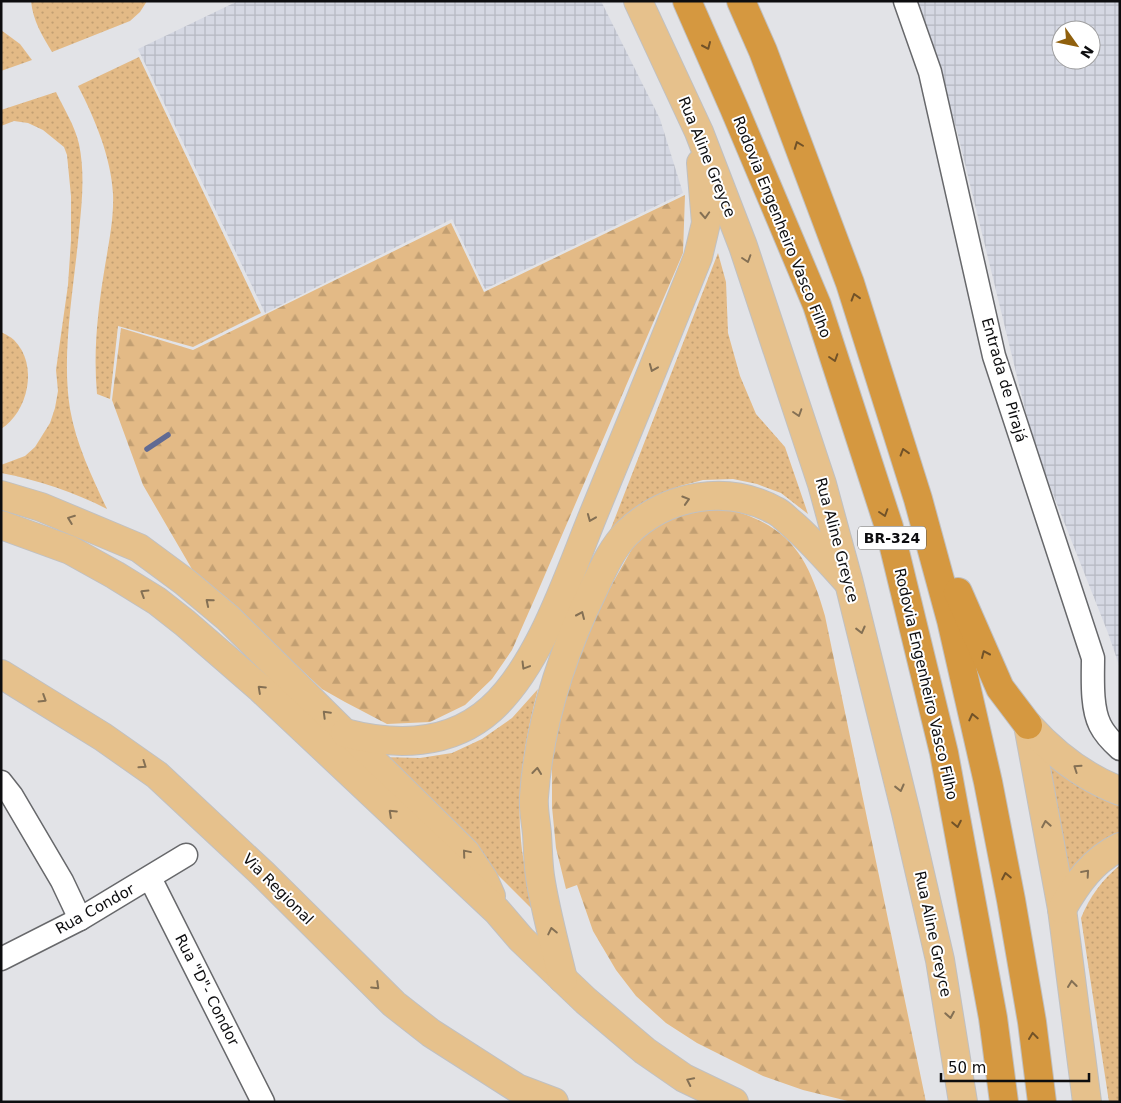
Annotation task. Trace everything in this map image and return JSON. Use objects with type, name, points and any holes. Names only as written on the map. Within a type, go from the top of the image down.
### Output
[{"type":"highway","name":"Rodovia Engenheiro Vasco Filho","points":[[687,1],[817,305],[889,527],[944,753],[993,1018],[1004,1102]]},
{"type":"highway","name":"BR-324","points":[[741,1],[763,51],[850,283],[918,499],[951,620],[988,782],[1032,1022],[1042,1102]]},
{"type":"highway","points":[[918,499],[1000,688],[1028,725]]},
{"type":"main road","name":"Rua Aline Greyce","points":[[638,1],[699,132],[746,255],[822,484],[849,583],[940,960],[963,1102]]},
{"type":"main road","points":[[345,733],[385,741],[411,742],[439,738],[467,726],[490,710],[510,689],[525,667],[555,608],[698,257],[706,224],[699,132]]},
{"type":"main road","points":[[1,495],[41,507],[139,548],[185,582],[228,618],[466,853],[484,880],[497,911]]},
{"type":"main road","points":[[563,979],[540,875],[534,799],[538,758],[558,674],[579,618],[609,557],[626,534],[649,515],[672,504],[698,497],[725,495],[750,500],[778,512],[805,535],[849,583]]},
{"type":"main road","points":[[1,526],[70,550],[157,601],[185,623],[261,689],[497,911],[521,939],[586,1001],[645,1051],[684,1078],[734,1102]]},
{"type":"main road","name":"Via Regional","points":[[1,674],[104,737],[157,775],[262,873],[394,1004],[432,1033],[522,1095],[554,1102]]},
{"type":"main road","points":[[1028,725],[1049,748],[1070,764],[1099,783],[1120,791]]},
{"type":"main road","points":[[1028,725],[1062,909],[1087,1102]]},
{"type":"main road","points":[[1062,909],[1088,870],[1108,853],[1120,847]]},
{"type":"street","name":"Entrada de Pirajá","points":[[905,1],[930,72],[994,356],[1093,658],[1095,709],[1099,724],[1120,750]]},
{"type":"street","points":[[1,782],[12,796],[62,881],[80,919]]},
{"type":"street","name":"Rua Condor","points":[[1,959],[80,919],[186,855]]},
{"type":"street","name":"Rua \"D\"- Condor","points":[[150,878],[263,1102]]},
{"type":"shaded area","points":[[238,1],[601,1],[660,119],[683,193],[485,289],[452,219],[265,313],[138,49]]},
{"type":"shaded area","points":[[917,1],[1120,1],[1120,668],[1034,446],[957,131]]},
{"type":"green space","points":[[31,1],[147,1],[140,12],[130,21],[52,52],[41,34]]},
{"type":"green space","points":[[1,30],[20,44],[32,60],[1,71]]},
{"type":"green space","points":[[139,57],[261,313],[193,347],[118,326],[110,399],[97,394],[96,346],[102,282],[112,221],[112,180],[101,138],[78,86]]},
{"type":"green space","points":[[56,92],[77,137],[82,166],[81,210],[69,320],[67,366],[70,409],[80,448],[107,509],[56,487],[1,473],[1,465],[25,456],[35,447],[50,423],[55,408],[58,391],[56,370],[68,285],[71,196],[67,155],[64,147],[43,130],[28,123],[14,121],[1,126],[1,110]]},
{"type":"green space","points":[[685,195],[683,253],[535,598],[512,650],[492,679],[465,705],[430,722],[387,724],[322,689],[234,607],[196,576],[143,485],[112,400],[121,328],[193,350],[451,223],[484,292]]},
{"type":"green space","points":[[718,253],[726,282],[728,333],[740,376],[756,414],[785,447],[808,514],[781,493],[757,484],[733,479],[703,480],[680,486],[646,502],[608,536]]},
{"type":"green space","points":[[1,332],[13,339],[22,350],[28,375],[24,400],[18,411],[1,429]]},
{"type":"green space","points":[[728,509],[767,524],[793,546],[803,560],[818,595],[825,616],[926,1102],[852,1102],[803,1090],[763,1076],[697,1043],[666,1023],[636,996],[616,970],[593,931],[577,885],[566,889],[556,848],[552,807],[552,750],[563,696],[598,609],[633,547],[648,532],[667,518],[688,511]]},
{"type":"green space","points":[[538,689],[523,764],[520,822],[524,860],[539,916],[380,757],[420,758],[452,753],[482,739],[512,718]]},
{"type":"green space","points":[[1043,759],[1079,786],[1120,804],[1120,832],[1092,848],[1066,879]]},
{"type":"green space","points":[[1120,865],[1120,1102],[1109,1102],[1081,918],[1097,889]]},
{"type":"waterway","points":[[147,449],[168,435]]}]
